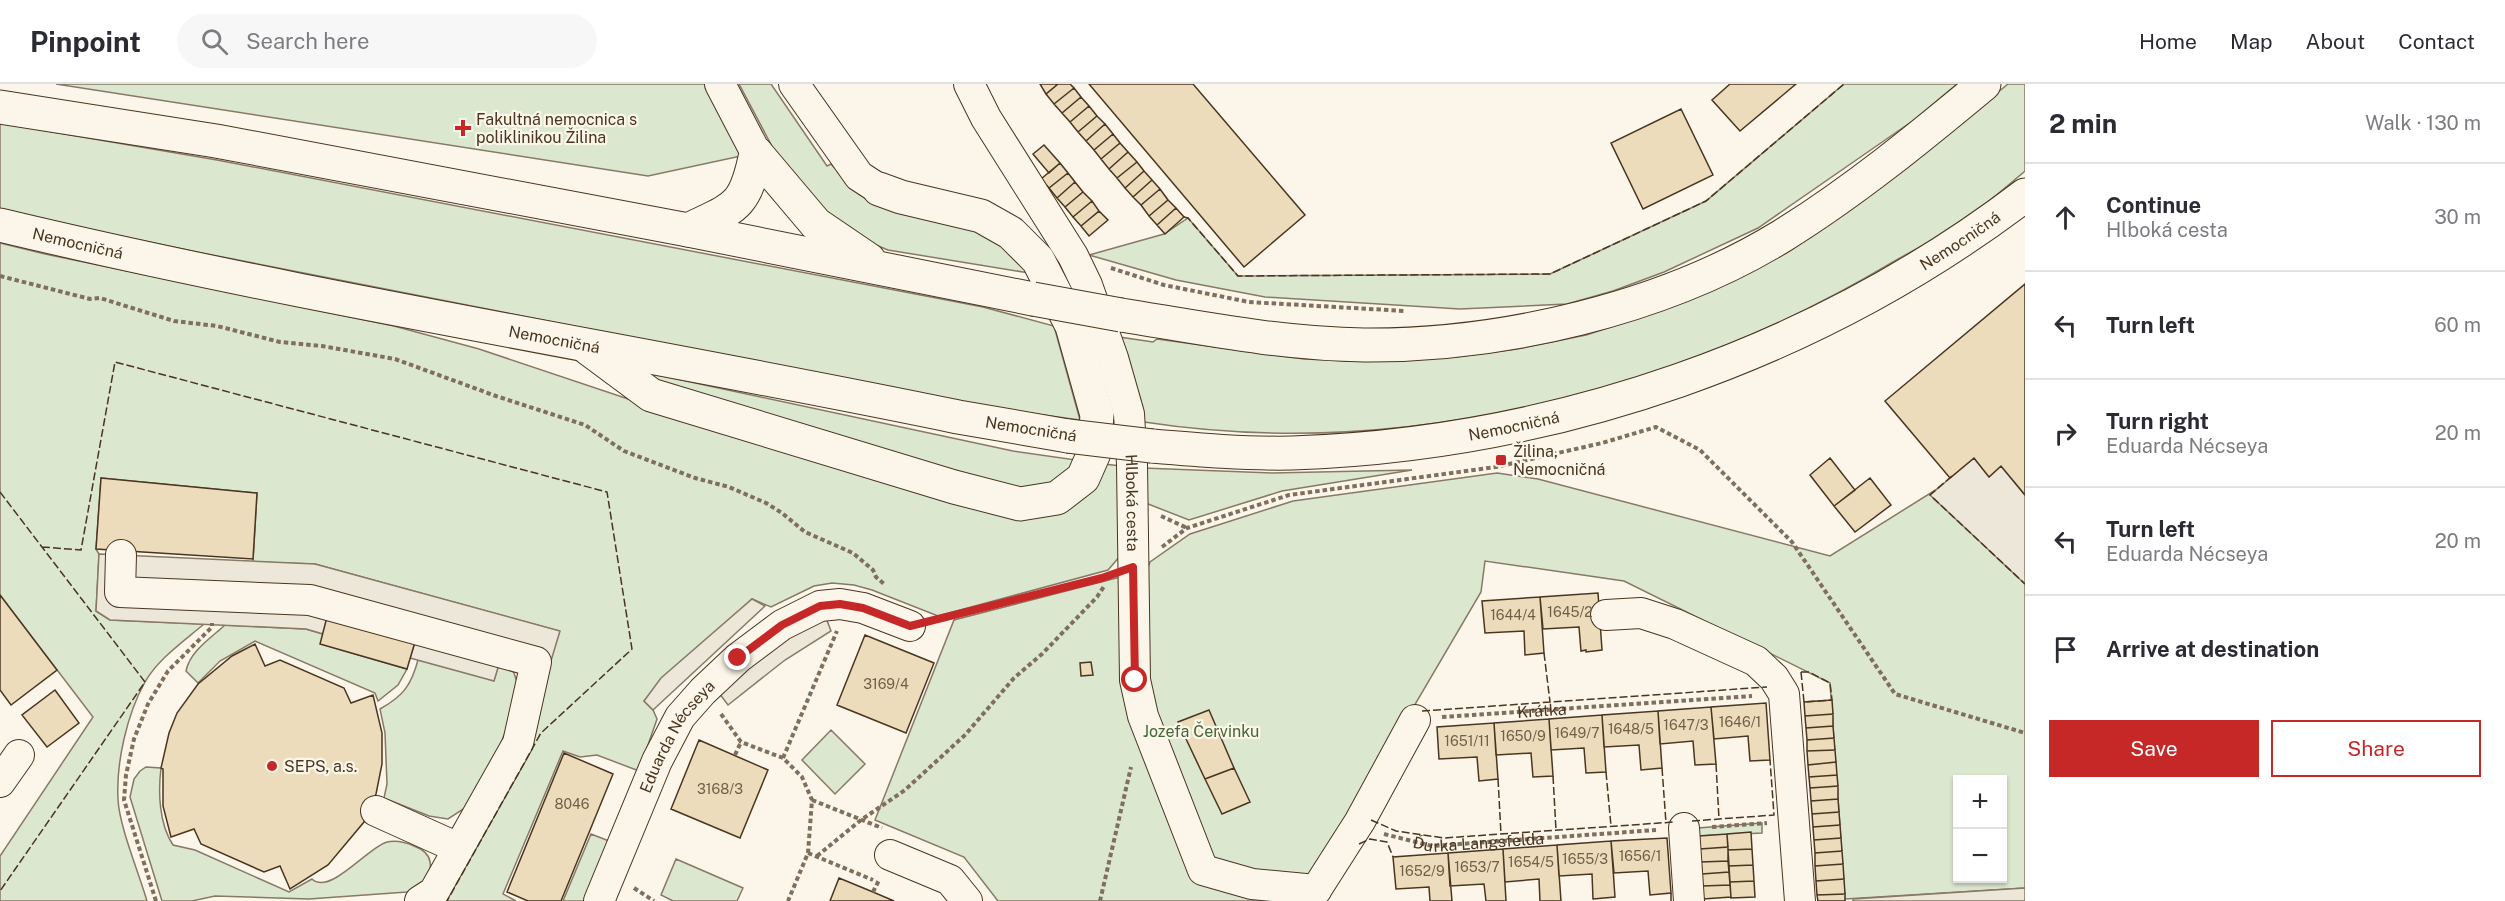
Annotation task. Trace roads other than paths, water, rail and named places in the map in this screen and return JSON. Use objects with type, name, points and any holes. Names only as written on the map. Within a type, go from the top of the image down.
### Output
[{"type":"main road","points":[[0,107],[216,141],[1122,315],[1281,339],[1363,345],[1476,338],[1588,316],[1649,297],[1714,271],[1779,238],[1863,180],[1984,84]]},
{"type":"main road","points":[[688,230],[724,213],[742,200],[751,178],[756,153]]},
{"type":"main road","points":[[756,153],[816,224],[882,269]]},
{"type":"main road","points":[[580,343],[651,394],[954,487],[1020,504],[1057,498],[1083,478],[1094,453],[1097,415],[1072,326],[1038,260],[1011,233],[981,216],[901,197],[879,189]]},
{"type":"main road","name":"Nemocničná","points":[[0,225],[120,253],[958,417],[1068,436],[1152,446],[1221,452],[1290,453],[1356,450],[1437,440],[1517,426],[1607,404],[1694,376],[1765,348],[1807,328],[1919,267],[2025,195]]},
{"type":"street","points":[[720,84],[756,153]]},
{"type":"street","points":[[794,84],[859,176],[879,189]]},
{"type":"street","name":"Hlboká cesta","points":[[969,84],[986,118],[1073,256],[1087,285],[1113,358],[1129,414],[1132,464],[1135,680],[1143,716],[1203,870],[1252,884],[1323,895]]},
{"type":"street","points":[[121,555],[120,592],[310,600],[536,662],[518,743],[434,892],[420,901]]},
{"type":"street","name":"Eduarda Nécseya","points":[[599,901],[657,761],[680,717],[703,691],[738,658],[782,625],[820,606],[840,604],[863,608],[910,626]]},
{"type":"street","points":[[1606,615],[1641,613],[1675,624],[1756,661],[1774,678],[1784,694],[1800,901]]},
{"type":"street","points":[[1323,895],[1415,720]]},
{"type":"street","points":[[0,782],[19,754]]},
{"type":"street","points":[[375,811],[458,848]]},
{"type":"street","points":[[1684,828],[1689,901]]},
{"type":"street","points":[[890,855],[950,880],[967,901]]},
{"type":"place","name":"Fakultná nemocnica s poliklinikou Žilina","points":[[463,128]]},
{"type":"place","name":"Žilina, Nemocničná","points":[[1501,460]]},
{"type":"place","name":"SEPS, a.s.","points":[[272,766]]},
{"type":"park label","name":"Jozefa Červinku","points":[[1201,731]]}]
